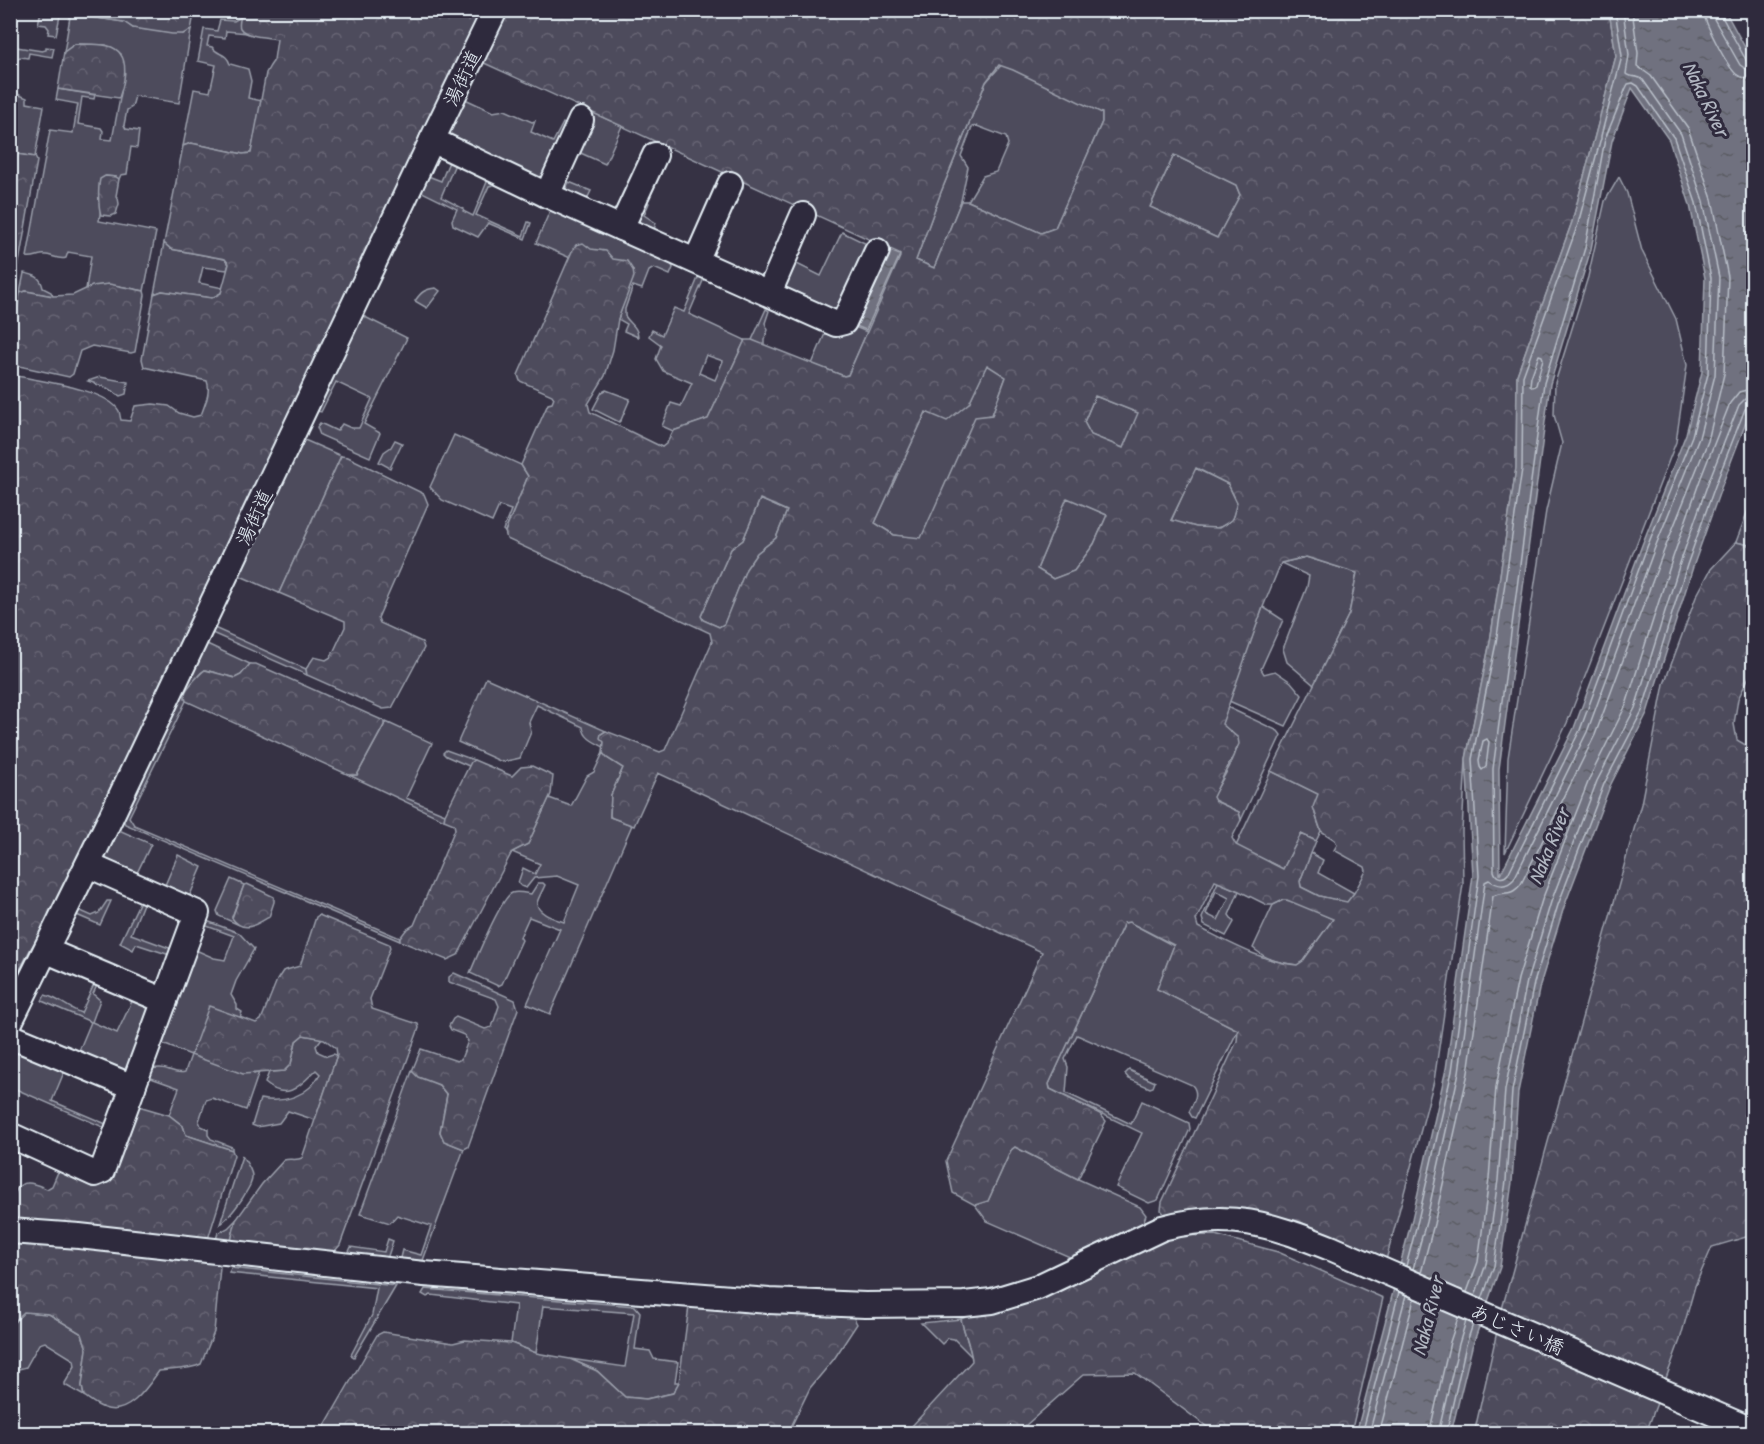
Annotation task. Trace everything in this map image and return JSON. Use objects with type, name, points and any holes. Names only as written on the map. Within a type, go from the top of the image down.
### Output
[{"type":"street","name":"湯街道","points":[[10,1022],[47,951],[495,10]]},
{"type":"street","points":[[547,195],[581,120]]},
{"type":"street","points":[[432,140],[547,195],[836,324],[844,322],[878,251]]},
{"type":"street","points":[[621,228],[655,155]]},
{"type":"street","points":[[696,261],[730,184]]},
{"type":"street","points":[[769,293],[803,215]]},
{"type":"street","points":[[10,1135],[95,1174],[102,1171],[197,913],[88,865]]},
{"type":"street","points":[[47,951],[165,1001]]},
{"type":"street","points":[[10,1036],[133,1087]]},
{"type":"street","name":"あじさい橋","points":[[10,1231],[79,1236],[424,1274],[769,1301],[865,1305],[964,1304],[992,1301],[1038,1287],[1162,1228],[1183,1222],[1204,1220],[1250,1221],[1297,1234],[1754,1431]]},
{"type":"green space","points":[[192,10],[194,14],[191,30],[183,34],[133,28],[124,22],[77,15],[73,11]]},
{"type":"green space","points":[[282,10],[488,11],[54,913],[30,950],[11,987],[10,396],[17,376],[57,383],[101,397],[112,403],[119,411],[121,420],[130,421],[135,406],[153,404],[169,406],[179,413],[193,417],[201,415],[208,394],[207,381],[144,367],[142,359],[154,294],[162,291],[212,298],[221,293],[229,264],[225,259],[171,249],[164,243],[183,146],[191,143],[243,154],[251,153],[266,73],[274,60],[277,39],[247,33],[240,28],[239,24],[242,13],[281,12]]},
{"type":"green space","points":[[503,10],[1609,11],[1616,56],[1572,222],[1517,375],[1516,468],[1490,642],[1466,759],[1462,831],[1463,884],[1434,1081],[1386,1260],[1298,1221],[1257,1212],[1210,1209],[1165,1215],[1161,1210],[1162,1202],[1237,1041],[1238,1030],[1157,989],[1174,945],[1129,922],[1124,923],[1049,1084],[1050,1089],[1100,1114],[1106,1121],[1078,1179],[1015,1147],[1011,1150],[988,1201],[975,1205],[953,1193],[946,1161],[1042,952],[658,773],[634,826],[610,817],[611,795],[623,768],[603,753],[604,742],[600,738],[601,734],[606,731],[660,752],[665,750],[712,642],[710,633],[507,539],[505,532],[528,476],[521,465],[548,404],[552,403],[554,398],[520,381],[518,375],[573,249],[576,245],[583,243],[591,249],[606,251],[613,259],[627,261],[633,270],[634,277],[618,319],[613,350],[605,376],[588,404],[590,412],[662,447],[667,443],[673,431],[708,419],[745,340],[752,340],[844,376],[848,375],[900,257],[899,253],[482,62]],"holes":[[[999,65],[1102,113],[1102,122],[1055,228],[1041,233],[968,201],[961,201],[934,268],[916,260],[986,82]],[[1174,155],[1236,185],[1240,195],[1217,238],[1150,207]],[[987,365],[1006,377],[992,415],[975,417],[921,538],[894,535],[875,523],[926,412],[947,421],[969,403]],[[1095,396],[1138,413],[1123,448],[1091,435],[1084,422]],[[1196,468],[1228,484],[1237,502],[1232,520],[1219,528],[1196,527],[1171,520]],[[1067,498],[1107,515],[1094,544],[1074,571],[1053,579],[1037,569]],[[760,499],[787,511],[776,538],[757,553],[746,569],[724,624],[719,627],[703,620],[701,616],[731,549],[743,540]],[[1306,557],[1357,573],[1349,614],[1271,771],[1318,794],[1313,807],[1321,831],[1335,840],[1337,845],[1334,850],[1365,867],[1366,871],[1347,902],[1319,896],[1301,887],[1300,881],[1316,841],[1301,834],[1283,869],[1236,845],[1232,838],[1241,820],[1239,812],[1215,801],[1213,797],[1239,744],[1238,738],[1222,724],[1281,563]],[[1215,881],[1267,905],[1287,900],[1333,919],[1303,961],[1297,965],[1271,960],[1198,927],[1196,920]]]},
{"type":"green space","points":[[41,11],[61,11],[56,35],[48,34],[49,29],[46,25],[38,24]]},
{"type":"green space","points":[[71,11],[77,15],[124,22],[133,28],[183,34],[191,30],[179,103],[135,96],[132,107],[127,110],[124,125],[126,129],[139,131],[137,148],[131,147],[127,174],[121,175],[119,179],[106,176],[99,221],[156,232],[144,291],[107,285],[86,289],[91,256],[68,252],[66,258],[63,259],[45,255],[27,257],[50,130],[73,133],[78,104],[56,100],[58,89],[95,95],[94,99],[82,97],[78,124],[101,128],[102,139],[112,140],[121,93],[121,54],[106,45],[75,44],[64,52]]},
{"type":"green space","points":[[241,17],[241,26],[248,33],[226,31],[225,38],[209,36],[207,46],[224,56],[230,64],[248,69],[251,81],[248,98],[262,101],[251,153],[243,154],[191,143],[183,146],[194,89],[210,92],[216,65],[198,61],[204,29],[217,31],[220,20],[234,21]]},
{"type":"green space","points":[[75,44],[103,45],[119,52],[123,58],[125,74],[119,98],[58,89],[64,52]]},
{"type":"green space","points":[[10,46],[42,51],[46,50],[46,47],[54,48],[52,57],[29,53],[28,58],[20,57],[17,60],[12,92],[27,98],[27,103],[44,106],[35,157],[11,153]]},
{"type":"green space","points":[[1006,60],[1102,112],[1102,122],[1055,228],[1041,233],[968,201],[983,176],[996,172],[1008,144],[1006,137],[977,126],[972,127],[961,156],[968,167],[961,201],[934,268],[916,260],[986,82]]},
{"type":"green space","points":[[463,98],[493,112],[505,110],[532,122],[535,121],[531,132],[553,142],[563,123],[571,128],[549,177],[536,180],[453,142],[448,132]]},
{"type":"green space","points":[[591,112],[622,126],[605,164],[574,150]]},
{"type":"green space","points":[[11,153],[35,157],[37,161],[11,297]]},
{"type":"green space","points":[[1174,155],[1236,185],[1240,195],[1217,238],[1150,207]]},
{"type":"green space","points":[[449,162],[455,164],[441,197],[473,216],[489,177],[496,180],[493,185],[489,186],[476,215],[523,236],[528,222],[531,223],[525,239],[488,223],[478,237],[453,225],[452,220],[457,209],[416,189],[423,174],[441,181]]},
{"type":"green space","points":[[105,176],[119,179],[116,196],[119,204],[116,214],[111,216],[101,215],[99,207],[100,179]]},
{"type":"green space","points":[[1619,177],[1627,193],[1642,251],[1676,319],[1687,365],[1676,442],[1567,723],[1505,853],[1508,758],[1546,511],[1562,443],[1554,415],[1555,383],[1588,277],[1605,201]]},
{"type":"green space","points":[[569,182],[591,191],[586,201],[565,191]]},
{"type":"green space","points":[[643,199],[649,203],[644,215],[656,223],[653,233],[642,227],[636,215]]},
{"type":"green space","points":[[552,206],[670,259],[673,268],[670,275],[654,268],[649,271],[642,289],[633,286],[625,309],[625,316],[635,328],[638,337],[624,331],[627,324],[618,319],[630,284],[536,243]]},
{"type":"green space","points":[[842,232],[873,247],[842,311],[831,315],[785,293],[781,281],[791,261],[821,276]]},
{"type":"green space","points":[[164,243],[171,249],[225,259],[229,264],[227,270],[203,267],[199,283],[223,288],[221,293],[212,298],[162,291],[154,294]]},
{"type":"green space","points":[[24,273],[37,277],[43,288],[51,292],[53,296],[26,291],[20,293]]},
{"type":"green space","points":[[700,273],[705,276],[689,314],[745,340],[708,419],[673,431],[662,426],[671,403],[681,406],[692,383],[663,371],[656,359],[661,345],[649,336],[652,330],[662,335],[674,308],[684,312]],"holes":[[[706,355],[723,361],[715,380],[699,373]]]},
{"type":"green space","points":[[109,284],[144,291],[135,352],[92,346],[80,351],[73,374],[69,377],[15,365],[11,357],[11,342],[20,293],[26,291],[53,296],[73,295],[92,286]]},
{"type":"green space","points":[[436,288],[440,291],[427,308],[415,301],[419,295]]},
{"type":"green space","points":[[766,309],[769,311],[765,323],[768,330],[764,346],[752,340]]},
{"type":"green space","points":[[363,316],[407,338],[364,424],[380,433],[370,457],[320,435],[317,427],[320,423],[337,431],[342,424],[351,428],[359,428],[372,399],[336,382],[321,412],[317,411],[316,407],[355,320]]},
{"type":"green space","points":[[850,325],[867,332],[848,375],[844,376],[812,364],[827,329],[845,335]]},
{"type":"green space","points":[[987,364],[1006,377],[992,415],[975,418],[921,539],[894,535],[875,523],[926,412],[969,403]]},
{"type":"green space","points":[[100,377],[128,382],[126,394],[120,396],[88,381]]},
{"type":"green space","points":[[606,390],[630,399],[619,422],[593,409],[602,392]]},
{"type":"green space","points":[[1095,396],[1139,413],[1123,448],[1091,435],[1084,422]]},
{"type":"green space","points":[[454,435],[521,465],[528,476],[505,532],[503,530],[511,510],[499,506],[492,522],[442,500],[430,487]]},
{"type":"green space","points":[[300,438],[341,456],[279,593],[236,574]]},
{"type":"green space","points":[[395,440],[402,443],[390,468],[379,462],[384,452]]},
{"type":"green space","points":[[341,456],[348,457],[424,494],[428,504],[378,618],[380,623],[422,642],[424,648],[392,708],[383,709],[307,675],[306,669],[314,657],[326,660],[331,657],[345,627],[345,621],[279,593]]},
{"type":"green space","points":[[1195,468],[1228,484],[1237,503],[1231,520],[1225,525],[1202,528],[1171,521]]},
{"type":"green space","points":[[1067,497],[1107,515],[1094,544],[1074,571],[1053,579],[1037,569]]},
{"type":"green space","points":[[1753,497],[1753,546],[1736,542]]},
{"type":"green space","points":[[760,499],[787,511],[776,538],[757,553],[746,569],[724,625],[719,627],[703,620],[701,616],[731,549],[743,540]]},
{"type":"green space","points":[[1736,542],[1753,546],[1753,669],[1738,699],[1734,724],[1737,740],[1754,750],[1753,1235],[1712,1247],[1695,1286],[1680,1340],[1646,1433],[1474,1434],[1502,1309],[1641,804],[1664,684],[1696,597],[1711,569]]},
{"type":"green space","points":[[1306,557],[1357,573],[1349,614],[1314,685],[1287,662],[1283,649],[1307,587],[1309,576],[1281,563]]},
{"type":"green space","points":[[1263,607],[1283,620],[1261,669],[1264,674],[1275,671],[1291,682],[1302,695],[1286,726],[1229,701]]},
{"type":"green space","points":[[212,627],[306,669],[307,675],[212,633]]},
{"type":"green space","points":[[207,644],[250,664],[241,675],[235,678],[205,670],[185,692],[186,701],[129,817],[134,825],[400,938],[400,941],[125,824],[123,819],[201,646]]},
{"type":"green space","points":[[250,664],[256,664],[384,721],[357,775],[349,775],[186,701],[186,691],[205,670],[235,678],[241,675]]},
{"type":"green space","points":[[486,678],[606,731],[601,734],[604,747],[587,737],[583,727],[537,705],[529,722],[531,732],[520,758],[502,762],[458,742]]},
{"type":"green space","points":[[1227,707],[1278,731],[1281,735],[1241,820],[1239,812],[1212,797],[1229,768],[1238,744],[1238,738],[1221,725]]},
{"type":"green space","points":[[386,722],[432,743],[406,798],[445,814],[444,820],[349,775],[357,775]]},
{"type":"green space","points":[[446,750],[474,760],[469,766],[446,756],[443,753]]},
{"type":"green space","points":[[603,753],[623,768],[611,795],[610,817],[632,825],[550,1014],[527,1004],[560,929],[529,917],[520,937],[522,940],[502,984],[498,986],[470,973],[495,916],[512,893],[531,894],[538,883],[543,883],[545,885],[537,903],[538,907],[548,916],[564,922],[579,885],[557,876],[534,878],[526,888],[521,886],[518,883],[523,868],[535,874],[540,864],[512,852],[528,844],[549,798],[571,806],[587,776],[594,772]]},
{"type":"green space","points":[[474,760],[512,776],[521,767],[532,766],[553,776],[551,794],[528,844],[512,852],[458,955],[447,960],[400,941],[400,938],[414,925],[455,829],[454,824],[444,820],[445,814]]},
{"type":"green space","points":[[1271,771],[1318,794],[1315,814],[1321,831],[1316,841],[1301,834],[1283,869],[1236,846]]},
{"type":"green space","points":[[113,830],[119,830],[151,844],[134,879],[98,863]]},
{"type":"green space","points":[[1311,853],[1323,860],[1318,873],[1354,893],[1347,903],[1319,896],[1301,887],[1300,881]]},
{"type":"green space","points":[[178,855],[202,867],[187,902],[162,892]]},
{"type":"green space","points":[[231,879],[244,885],[232,917],[237,924],[219,916],[217,911]]},
{"type":"green space","points":[[1218,882],[1239,891],[1229,915],[1234,922],[1226,936],[1204,925],[1202,918]],"holes":[[[1216,891],[1229,898],[1218,920],[1206,914]]]},
{"type":"green space","points":[[247,884],[274,897],[269,917],[250,927],[241,926],[232,918],[244,885]]},
{"type":"green space","points":[[143,895],[146,896],[131,934],[172,949],[188,916],[170,955],[136,944],[133,950],[120,943]]},
{"type":"green space","points":[[1283,900],[1294,901],[1333,919],[1303,961],[1297,965],[1273,960],[1253,948],[1273,905]]},
{"type":"green space","points":[[107,901],[111,901],[100,925],[72,913],[74,908],[92,916],[99,913]]},
{"type":"green space","points":[[319,915],[389,944],[390,948],[370,999],[372,1009],[418,1024],[419,1028],[340,1245],[334,1252],[231,1241],[236,1220],[262,1184],[284,1160],[302,1158],[337,1055],[336,1048],[324,1039],[303,1035],[296,1041],[291,1064],[284,1071],[243,1074],[191,1055],[209,1006],[256,1023],[261,1020],[283,971],[300,966],[316,917]]},
{"type":"green space","points":[[204,920],[239,933],[254,949],[231,995],[237,1009],[242,1012],[240,1018],[209,1007],[254,1074],[259,1072],[246,1110],[212,1098],[206,1100],[199,1121],[201,1126],[208,1129],[211,1139],[232,1147],[232,1150],[186,1135],[183,1126],[169,1115],[179,1088],[151,1078],[146,1084],[145,1067],[164,1068],[178,1073],[185,1072],[191,1055],[155,1041],[189,947],[214,958],[225,960],[234,936],[204,925]]},
{"type":"green space","points":[[1129,922],[1174,946],[1157,989],[1238,1030],[1195,1118],[1189,1112],[1196,1095],[1192,1085],[1077,1035],[1065,1059],[1068,1067],[1066,1093],[1131,1124],[1142,1101],[1189,1123],[1190,1129],[1158,1200],[1149,1203],[1116,1187],[1142,1133],[1050,1089],[1049,1084],[1124,923]]},
{"type":"green space","points":[[454,973],[515,1000],[518,1009],[468,1147],[464,1149],[444,1141],[440,1132],[447,1095],[439,1085],[418,1077],[412,1071],[421,1049],[457,1061],[461,1059],[468,1041],[464,1035],[451,1030],[449,1026],[456,1017],[485,1029],[492,1027],[499,1006],[496,999],[449,982],[449,977]]},
{"type":"green space","points":[[97,978],[100,979],[93,994],[100,1000],[92,1022],[117,1033],[135,995],[153,1002],[130,1078],[76,1058],[91,1022],[42,1001],[45,995],[50,996],[81,1013]]},
{"type":"green space","points":[[303,1035],[322,1038],[316,1046],[318,1052],[327,1056],[337,1055],[315,1120],[288,1111],[279,1123],[257,1127],[252,1125],[260,1099],[278,1100],[294,1097],[309,1088],[320,1074],[316,1070],[299,1086],[287,1091],[273,1089],[265,1083],[269,1072],[284,1071],[291,1064],[296,1041]]},
{"type":"green space","points":[[10,1048],[67,1065],[52,1101],[106,1124],[113,1108],[112,1131],[11,1087]]},
{"type":"green space","points":[[1129,1070],[1155,1082],[1153,1087],[1150,1088],[1129,1079],[1125,1074]]},
{"type":"green space","points":[[412,1071],[439,1085],[447,1095],[440,1132],[444,1141],[464,1149],[422,1263],[400,1258],[402,1250],[421,1255],[431,1226],[397,1215],[390,1223],[360,1214]]},
{"type":"green space","points":[[135,1105],[169,1115],[183,1126],[186,1135],[232,1150],[234,1155],[208,1239],[11,1222],[13,1198],[22,1184],[32,1183],[47,1189],[52,1186],[61,1165],[95,1178]]},
{"type":"green space","points":[[1015,1147],[1140,1207],[1146,1215],[1143,1223],[1072,1258],[987,1221],[975,1205],[988,1201],[1011,1150]]},
{"type":"green space","points":[[242,1156],[252,1174],[251,1182],[237,1206],[220,1224]]},
{"type":"green space","points":[[236,1220],[231,1241],[216,1239],[218,1233],[228,1228]]},
{"type":"green space","points":[[1215,1235],[1278,1252],[1383,1298],[1351,1433],[1221,1433],[1210,1429],[1135,1373],[1084,1374],[1017,1433],[900,1434],[911,1427],[972,1361],[961,1319],[1002,1311],[1035,1300],[1074,1284],[1172,1236]]},
{"type":"green space","points":[[388,1239],[393,1241],[387,1259],[347,1256],[351,1247],[384,1252]]},
{"type":"green space","points":[[11,1241],[214,1258],[220,1267],[214,1332],[201,1364],[159,1371],[136,1399],[121,1408],[113,1410],[94,1403],[84,1396],[82,1386],[87,1349],[82,1334],[49,1314],[24,1312],[11,1325]]},
{"type":"green space","points":[[231,1268],[396,1286],[354,1357],[351,1355],[372,1315],[377,1288],[229,1273]]},
{"type":"green space","points":[[425,1289],[635,1306],[640,1312],[635,1349],[650,1351],[654,1359],[678,1362],[675,1382],[679,1382],[673,1393],[646,1399],[625,1397],[597,1371],[570,1359],[625,1367],[634,1313],[543,1306],[536,1353],[511,1343],[516,1305],[431,1295],[427,1297],[422,1294]]},
{"type":"green space","points":[[689,1306],[851,1313],[857,1324],[834,1359],[810,1388],[788,1433],[320,1434],[377,1335],[383,1332],[453,1343],[465,1340],[511,1343],[536,1353],[570,1359],[597,1371],[625,1397],[646,1399],[673,1393],[679,1382]]},
{"type":"green space","points":[[24,1312],[49,1314],[82,1334],[87,1349],[82,1386],[84,1396],[65,1385],[75,1366],[74,1360],[45,1342],[39,1344],[26,1367],[15,1370],[11,1368],[11,1325]]},
{"type":"green space","points":[[961,1319],[972,1357],[954,1339],[948,1338],[942,1344],[921,1323]]},
{"type":"water","name":"Naka River","points":[[1609,11],[1725,11],[1753,62],[1753,404],[1693,567],[1647,713],[1610,786],[1564,907],[1540,985],[1518,1092],[1512,1182],[1500,1267],[1472,1347],[1451,1433],[1356,1434],[1412,1219],[1446,1069],[1473,875],[1466,759],[1490,642],[1516,468],[1517,375],[1572,222],[1616,56]],"holes":[[[1632,88],[1669,140],[1690,205],[1705,278],[1702,372],[1686,434],[1574,728],[1500,875],[1499,769],[1550,384],[1591,249],[1612,141]]]},
{"type":"water","points":[[890,251],[900,255],[866,330],[856,326]]}]
